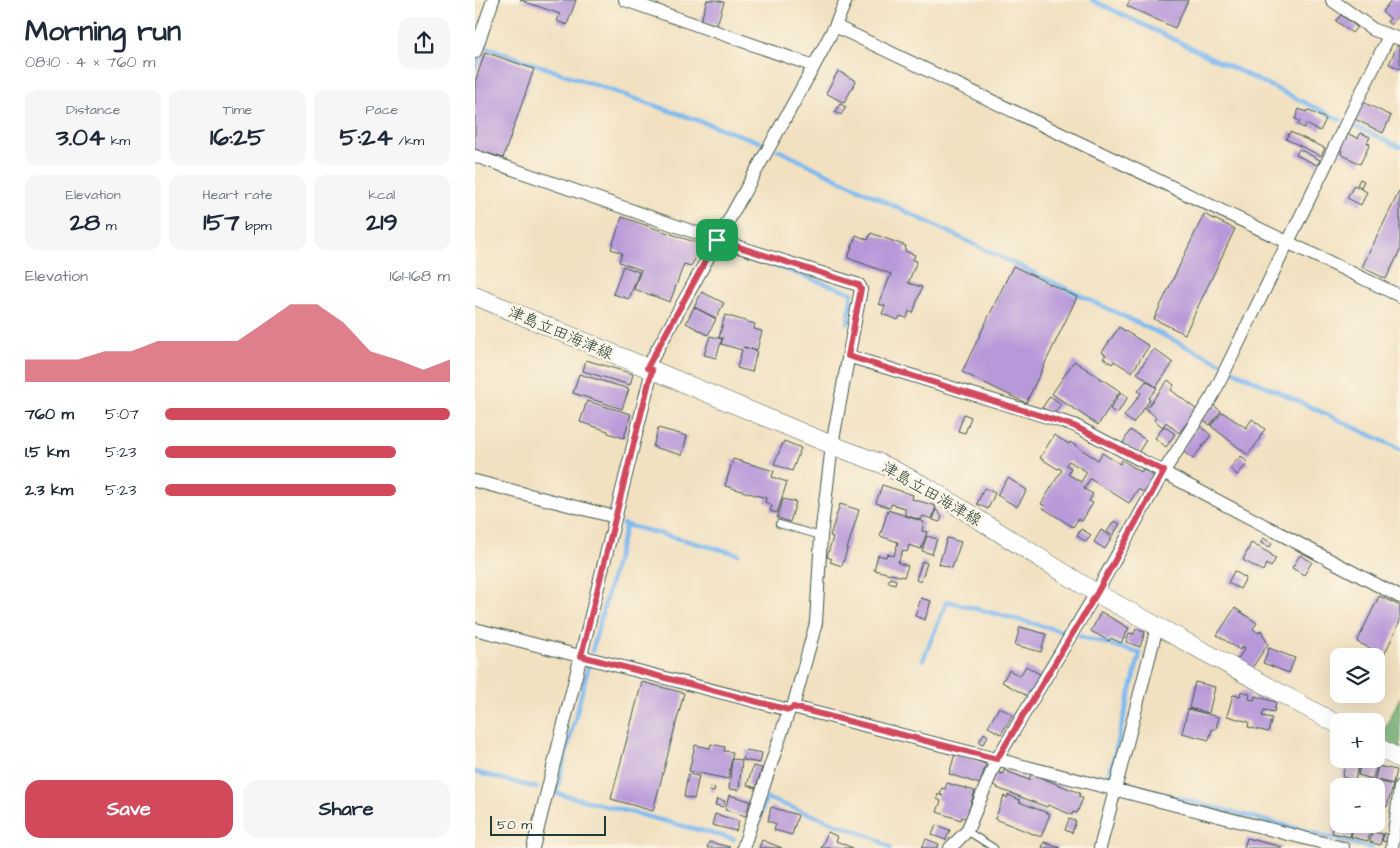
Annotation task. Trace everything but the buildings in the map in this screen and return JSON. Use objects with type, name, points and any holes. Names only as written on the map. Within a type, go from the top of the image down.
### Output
[{"type":"main road","name":"津島立田海津線","points":[[475,296],[832,445],[882,464],[925,486],[1097,593],[1330,720]]},
{"type":"main road","points":[[1385,751],[1400,759]]},
{"type":"street","points":[[475,52],[493,0]]},
{"type":"street","points":[[625,0],[814,66]]},
{"type":"street","points":[[533,848],[650,369],[717,240],[814,66],[846,0]]},
{"type":"street","points":[[950,848],[967,831],[997,759],[1097,593],[1164,471],[1213,395],[1287,242],[1394,37],[1374,30],[1332,0]]},
{"type":"street","points":[[835,26],[1400,296]]},
{"type":"street","points":[[475,156],[717,240],[859,285],[861,289],[832,445],[821,536],[816,623],[791,708],[743,848]]},
{"type":"street","points":[[848,356],[1074,426],[1164,471],[1400,596]]},
{"type":"street","points":[[475,481],[615,517]]},
{"type":"street","points":[[1100,848],[1157,627]]},
{"type":"street","points":[[475,629],[997,759],[1343,848]]},
{"type":"street","points":[[1392,848],[1400,787]]},
{"type":"lane","points":[[779,524],[821,536]]},
{"type":"lane","points":[[967,831],[994,848]]},
{"type":"green space","points":[[1400,697],[1400,750],[1385,741],[1385,728]]},
{"type":"waterway","points":[[1092,0],[1341,120]]},
{"type":"waterway","points":[[475,68],[483,46],[760,142]]},
{"type":"waterway","points":[[1351,124],[1400,147]]},
{"type":"waterway","points":[[778,150],[1221,363]]},
{"type":"waterway","points":[[749,257],[852,293],[848,323]]},
{"type":"waterway","points":[[1232,370],[1400,449]]},
{"type":"waterway","points":[[592,651],[626,525],[623,524]]},
{"type":"waterway","points":[[626,525],[738,554]]},
{"type":"waterway","points":[[923,660],[947,601],[1065,632]]},
{"type":"waterway","points":[[1079,636],[1140,653],[1109,776]]},
{"type":"waterway","points":[[589,664],[556,793],[734,839]]},
{"type":"waterway","points":[[475,772],[537,788]]},
{"type":"waterway","points":[[1127,785],[1372,848]]},
{"type":"waterway","points":[[752,843],[766,798],[875,838],[890,848]]},
{"type":"route","points":[[717,240],[859,285],[861,289],[848,356],[1074,426],[1164,471],[1097,593],[997,759],[793,707],[789,710],[581,656],[652,370],[647,368],[717,240]]}]
